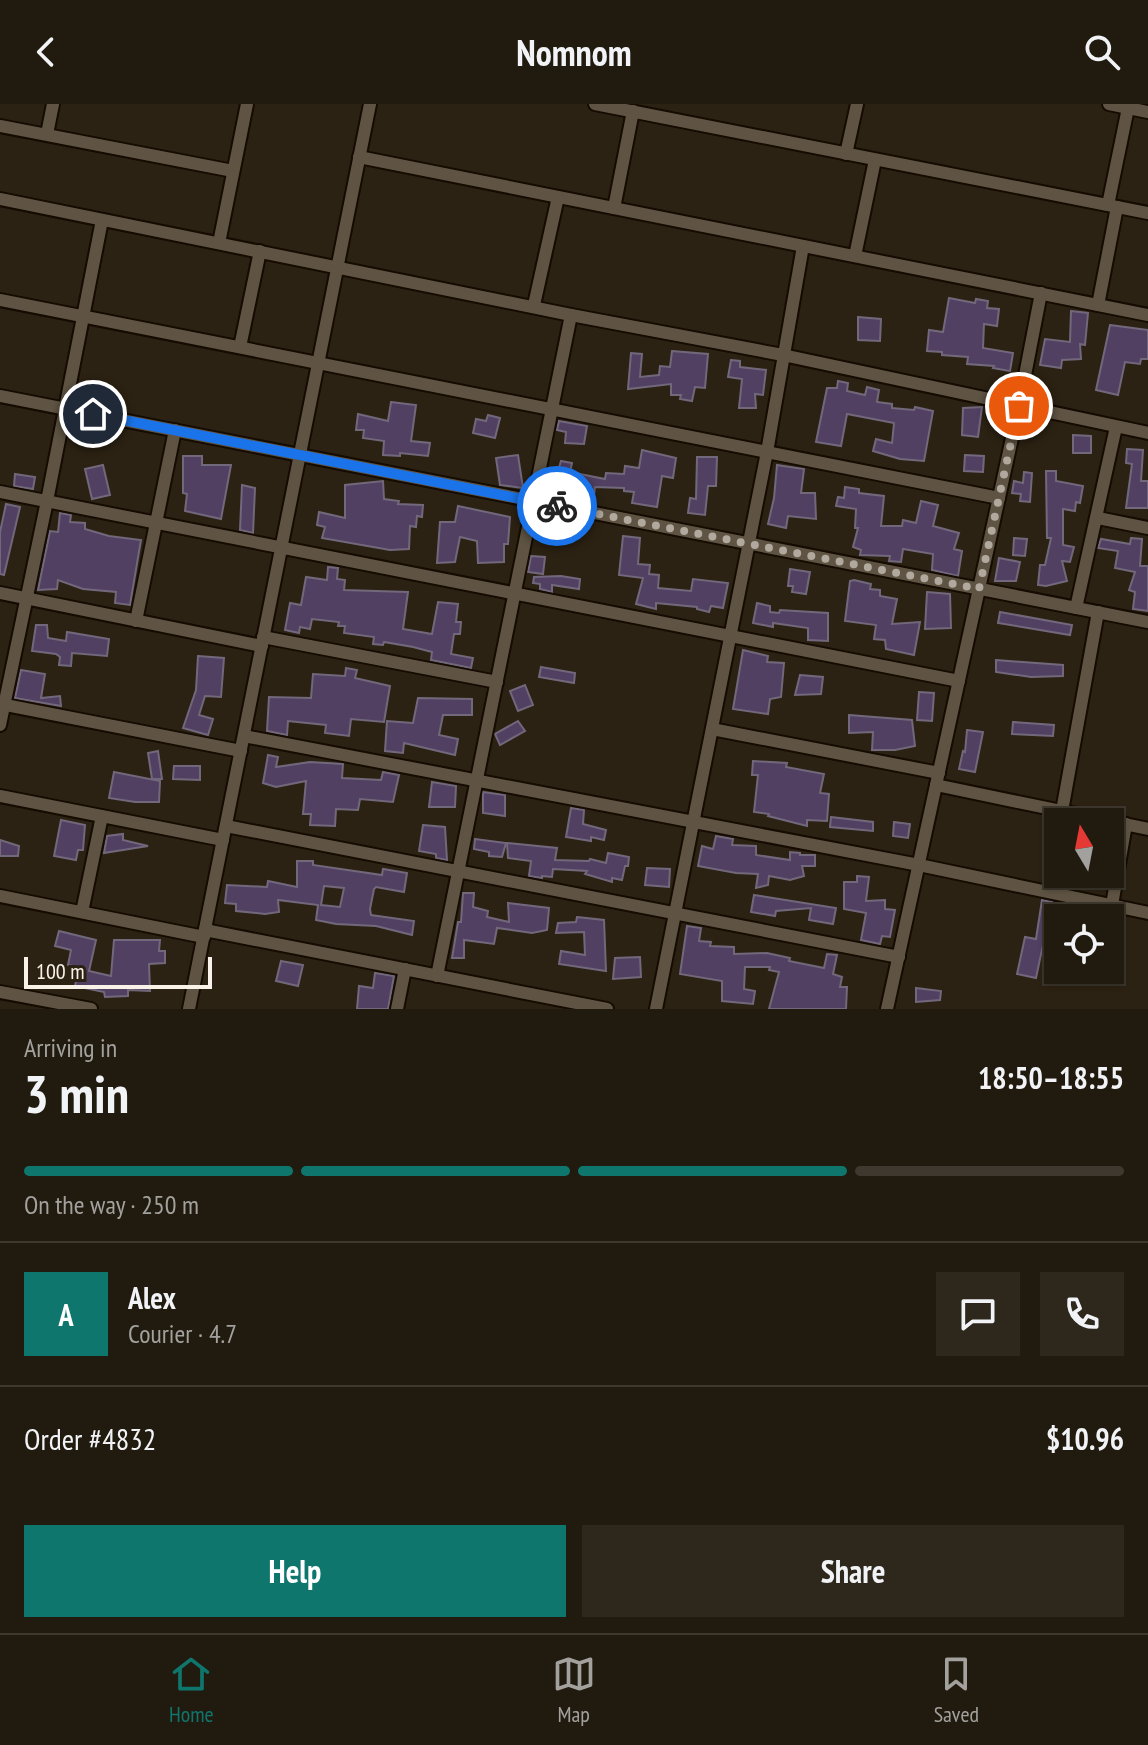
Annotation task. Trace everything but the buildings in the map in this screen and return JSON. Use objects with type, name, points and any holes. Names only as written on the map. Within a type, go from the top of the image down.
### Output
[{"type":"street","points":[[47,134],[53,104]]},
{"type":"street","points":[[219,243],[247,104]]},
{"type":"street","points":[[189,1009],[370,104]]},
{"type":"street","points":[[597,104],[1148,213]]},
{"type":"street","points":[[846,154],[857,104]]},
{"type":"street","points":[[1109,104],[1148,112]]},
{"type":"street","points":[[1098,305],[1128,108]]},
{"type":"street","points":[[614,208],[633,111]]},
{"type":"street","points":[[0,126],[233,171]]},
{"type":"street","points":[[359,157],[1148,315]]},
{"type":"street","points":[[855,256],[875,160]]},
{"type":"street","points":[[534,305],[558,197]]},
{"type":"street","points":[[1,203],[534,305],[1148,433]]},
{"type":"street","points":[[0,725],[102,220]]},
{"type":"street","points":[[656,1009],[767,452],[803,246]]},
{"type":"street","points":[[240,347],[260,251]]},
{"type":"street","points":[[887,1009],[1041,293]]},
{"type":"street","points":[[0,300],[999,498]]},
{"type":"street","points":[[437,976],[571,315]]},
{"type":"street","points":[[0,396],[1148,622]]},
{"type":"street","points":[[1076,608],[1116,427]]},
{"type":"street","points":[[136,621],[175,430]]},
{"type":"street","points":[[0,492],[959,681]]},
{"type":"street","points":[[1098,518],[1148,528]]},
{"type":"street","points":[[0,593],[136,621],[497,682]]},
{"type":"street","points":[[1063,808],[1098,612]]},
{"type":"street","points":[[2,705],[241,751]]},
{"type":"street","points":[[712,729],[938,779],[1050,808]]},
{"type":"street","points":[[244,736],[1107,904]]},
{"type":"street","points":[[0,796],[223,840]]},
{"type":"street","points":[[82,912],[102,816]]},
{"type":"street","points":[[1112,904],[1126,824],[1148,829]]},
{"type":"street","points":[[226,826],[899,957]]},
{"type":"street","points":[[0,896],[405,969],[598,1008]]},
{"type":"street","points":[[1124,908],[1148,913]]},
{"type":"street","points":[[397,1009],[405,969]]},
{"type":"street","points":[[0,992],[57,1006],[91,1009]]},
{"type":"way so far","points":[[557,506],[979,589],[1019,406]]},
{"type":"route","points":[[93,414],[557,506]]}]
